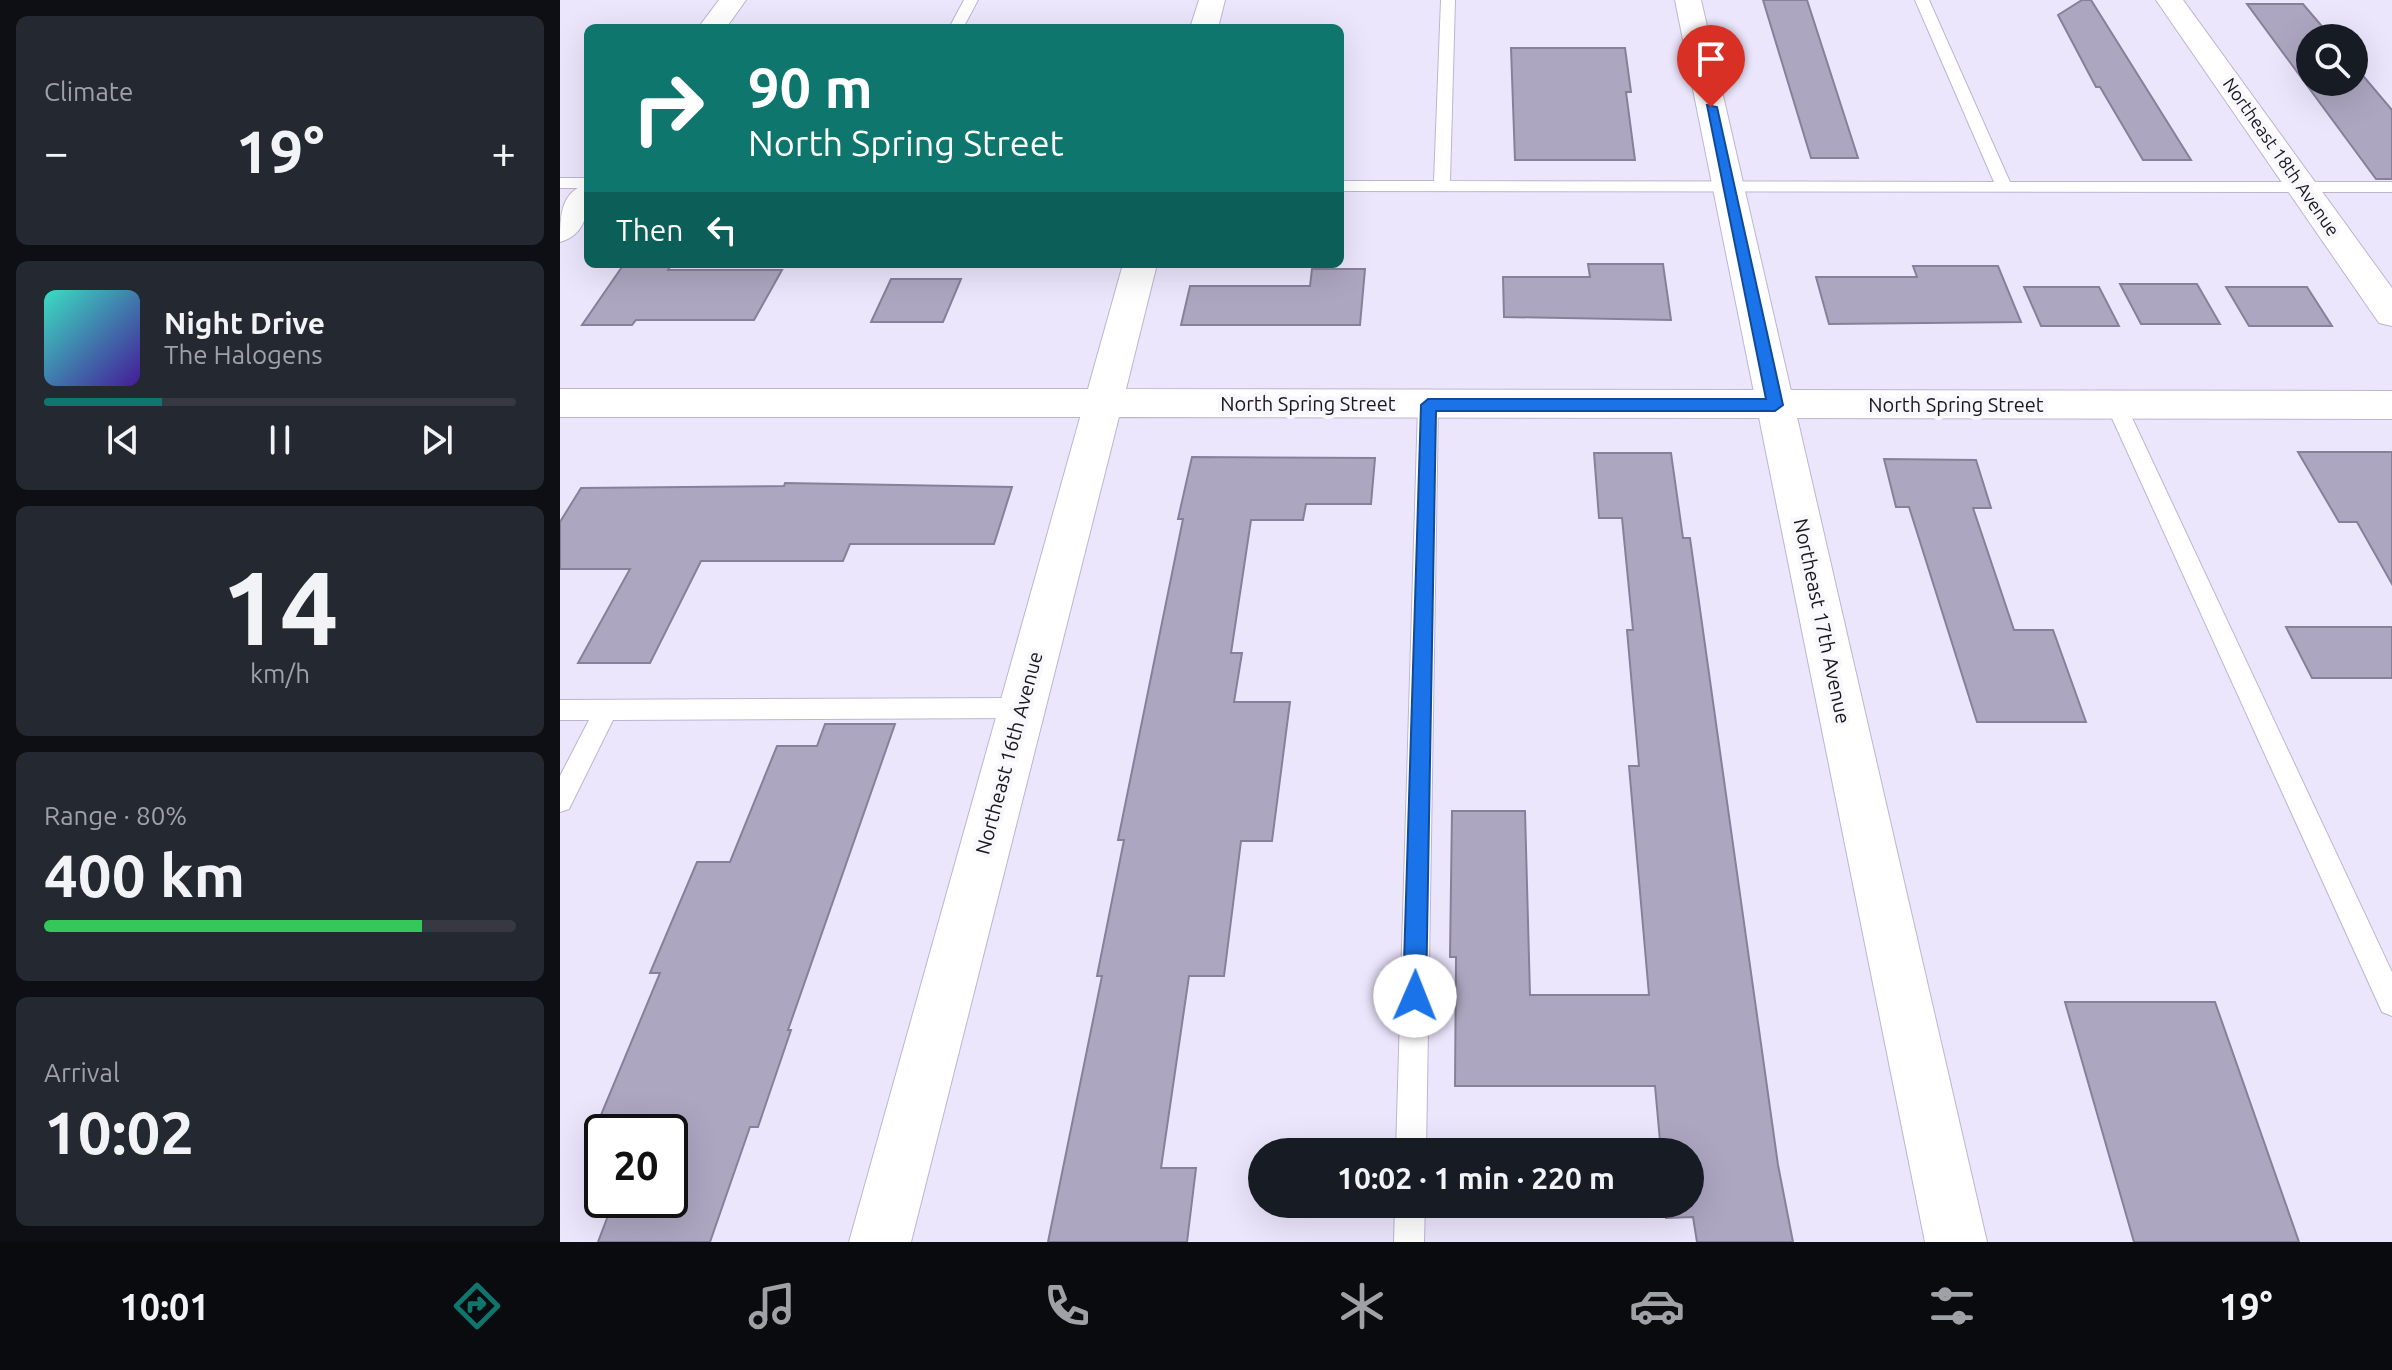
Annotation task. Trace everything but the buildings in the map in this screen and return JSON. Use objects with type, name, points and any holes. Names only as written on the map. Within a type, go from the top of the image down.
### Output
[{"type":"street","points":[[715,24],[733,0]]},
{"type":"street","points":[[1205,24],[1212,0]]},
{"type":"street","name":"Northeast 17th Avenue","points":[[1688,0],[1956,1242]]},
{"type":"street","name":"Northeast 18th Avenue","points":[[2169,0],[2392,314]]},
{"type":"street","points":[[560,231],[584,199]]},
{"type":"street","name":"Northeast 16th Avenue","points":[[880,1242],[1139,268]]},
{"type":"street","name":"North Spring Street","points":[[560,403],[2392,405]]},
{"type":"lane","points":[[958,24],[971,0]]},
{"type":"lane","points":[[1442,187],[1448,0]]},
{"type":"lane","points":[[1922,0],[2004,187]]},
{"type":"lane","points":[[560,183],[584,183]]},
{"type":"lane","points":[[1344,186],[2392,187]]},
{"type":"lane","points":[[1411,1138],[1428,405]]},
{"type":"lane","points":[[2116,405],[2392,1002]]},
{"type":"lane","points":[[560,710],[1021,708]]},
{"type":"lane","points":[[560,801],[606,710]]},
{"type":"lane","points":[[1409,1242],[1410,1218]]},
{"type":"route","points":[[1415,996],[1428,405],[1775,405],[1711,107]]}]
